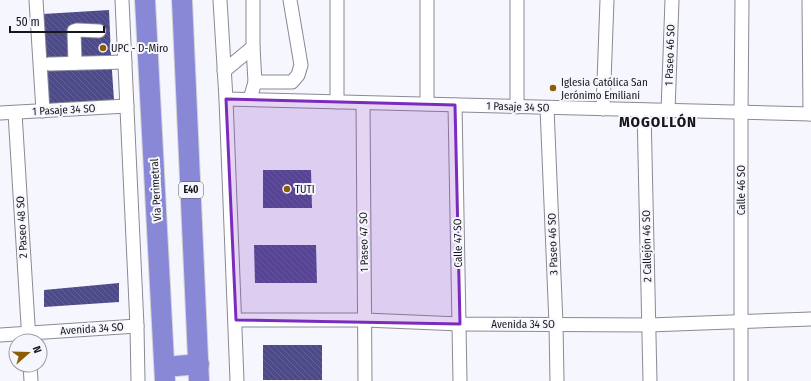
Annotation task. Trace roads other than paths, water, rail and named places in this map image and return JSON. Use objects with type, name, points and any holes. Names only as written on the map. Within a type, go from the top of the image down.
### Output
[{"type":"highway","name":"Vía Perimetral","points":[[145,0],[165,374]]},
{"type":"highway","name":"E40","points":[[182,0],[199,372]]},
{"type":"highway","points":[[165,374],[199,372]]},
{"type":"street","points":[[36,0],[43,111]]},
{"type":"street","points":[[122,0],[137,326],[138,381]]},
{"type":"street","points":[[220,0],[236,320],[237,381]]},
{"type":"street","points":[[250,99],[255,82],[252,0]]},
{"type":"street","points":[[255,82],[292,82],[298,75],[301,65],[290,0]]},
{"type":"street","points":[[337,0],[337,102]]},
{"type":"street","points":[[427,0],[427,104]]},
{"type":"street","points":[[517,0],[517,107]]},
{"type":"street","points":[[603,109],[607,0]]},
{"type":"street","name":"1 Paseo 46 SO","points":[[668,111],[672,0]]},
{"type":"street","name":"Calle 46 SO","points":[[741,381],[742,0]]},
{"type":"street","points":[[809,0],[810,114]]},
{"type":"street","points":[[75,63],[74,31],[99,31]]},
{"type":"street","points":[[224,71],[254,47]]},
{"type":"street","points":[[49,64],[125,62]]},
{"type":"street","name":"1 Pasaje 34 SO","points":[[226,99],[810,114]]},
{"type":"street","name":"1 Paseo 47 SO","points":[[363,102],[366,381]]},
{"type":"street","name":"Calle 47 SO","points":[[455,105],[460,381]]},
{"type":"street","name":"1 Pasaje 34 SO","points":[[0,113],[127,106]]},
{"type":"street","name":"3 Paseo 46 SO","points":[[547,108],[557,381]]},
{"type":"street","name":"2 Callejón 46 SO","points":[[644,110],[650,381]]},
{"type":"street","name":"2 Paseo 48 SO","points":[[15,113],[28,333]]},
{"type":"street","name":"Avenida 34 SO","points":[[236,320],[365,320],[460,324],[649,325],[811,319]]},
{"type":"street","name":"Avenida 34 SO","points":[[48,335],[137,326]]},
{"type":"place","name":"UPC - D-Miro","points":[[103,48]]},
{"type":"place","name":"Iglesia Católica San Jerónimo Emiliani","points":[[553,88]]},
{"type":"place","name":"TUTI","points":[[287,189]]},
{"type":"district","name":"MOGOLLÓN","points":[[658,122]]}]
